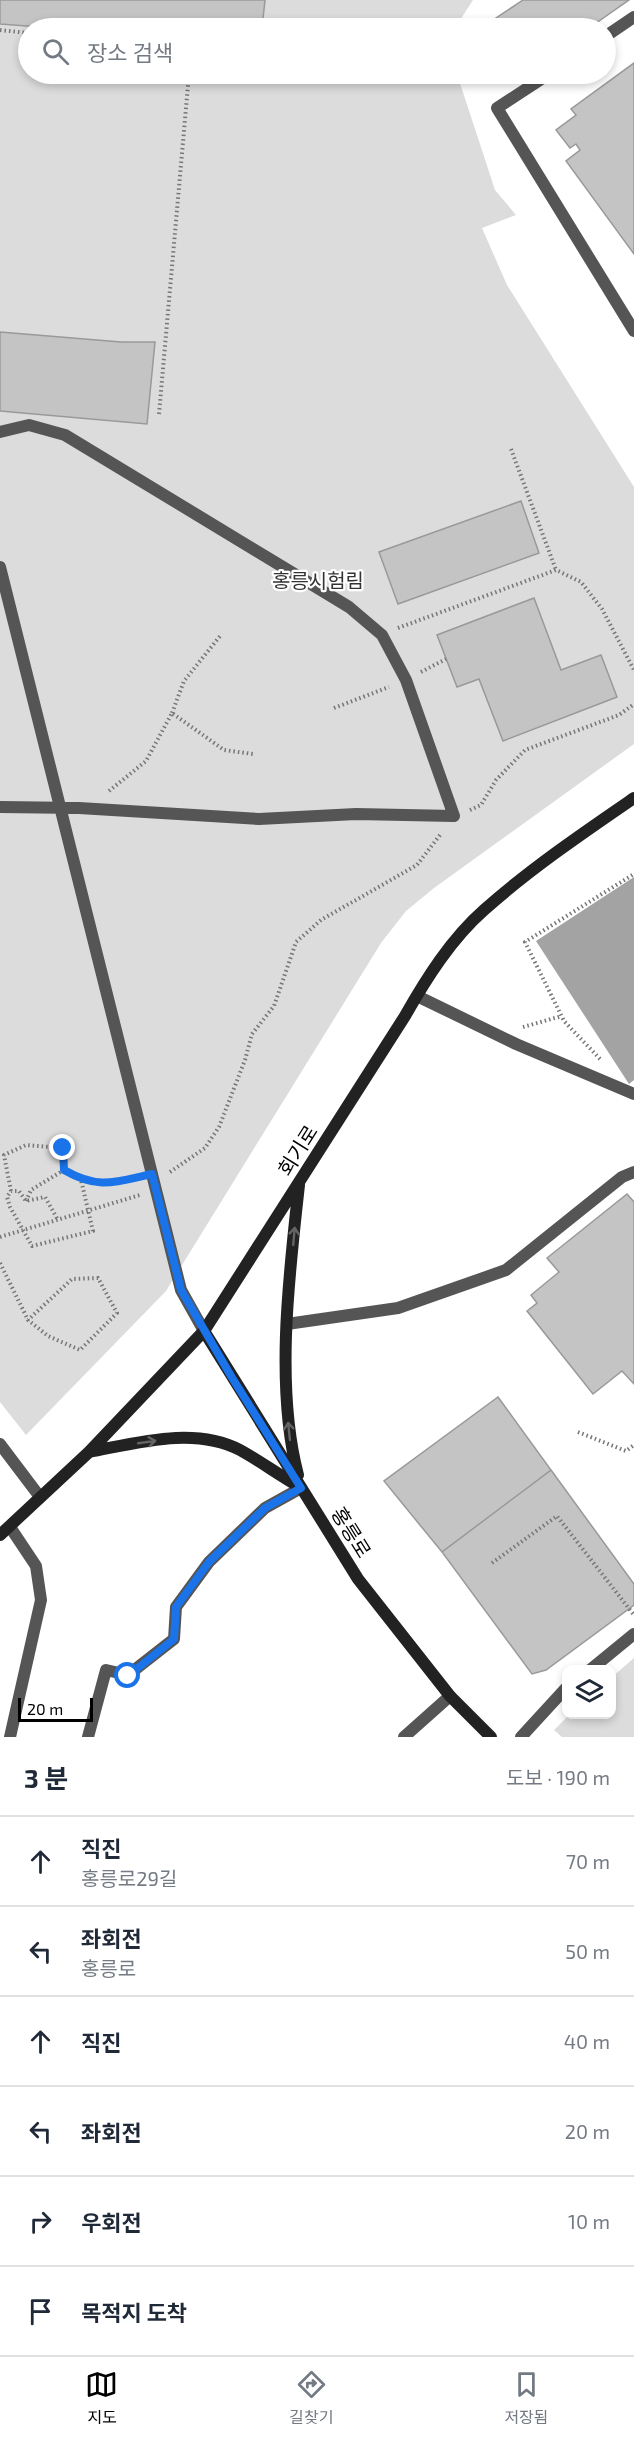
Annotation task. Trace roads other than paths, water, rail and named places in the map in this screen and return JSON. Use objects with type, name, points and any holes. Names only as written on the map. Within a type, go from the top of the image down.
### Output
[{"type":"main road","name":"회기로","points":[[5,1531],[89,1452],[204,1331],[427,977],[483,911],[585,831],[634,798]]},
{"type":"main road","points":[[299,1183],[287,1324],[287,1411],[291,1448],[301,1488]]},
{"type":"main road","name":"홍릉로","points":[[204,1331],[358,1579],[450,1696],[491,1737]]},
{"type":"main road","points":[[89,1452],[144,1442],[203,1438],[240,1450],[301,1488]]},
{"type":"street","points":[[616,29],[634,17]]},
{"type":"street","points":[[534,84],[497,108],[634,332]]},
{"type":"street","points":[[0,432],[29,425],[65,435],[349,607],[382,634],[406,680],[454,816],[356,814],[259,819],[87,809],[0,807]]},
{"type":"street","points":[[0,567],[181,1290],[204,1331]]},
{"type":"street","points":[[417,996],[496,1035],[634,1094]]},
{"type":"street","points":[[287,1324],[398,1308],[506,1270],[622,1177],[634,1172]]},
{"type":"street","points":[[0,1444],[40,1497]]},
{"type":"street","points":[[88,1737],[106,1670],[128,1676],[174,1639],[176,1607],[209,1562],[265,1508],[301,1488]]},
{"type":"street","points":[[5,1531],[36,1566],[41,1600],[10,1737]]},
{"type":"street","points":[[596,1665],[634,1634]]},
{"type":"street","points":[[521,1737],[562,1693]]},
{"type":"street","points":[[404,1737],[450,1696]]},
{"type":"park label","name":"홍릉시험림","points":[[318,580]]}]
